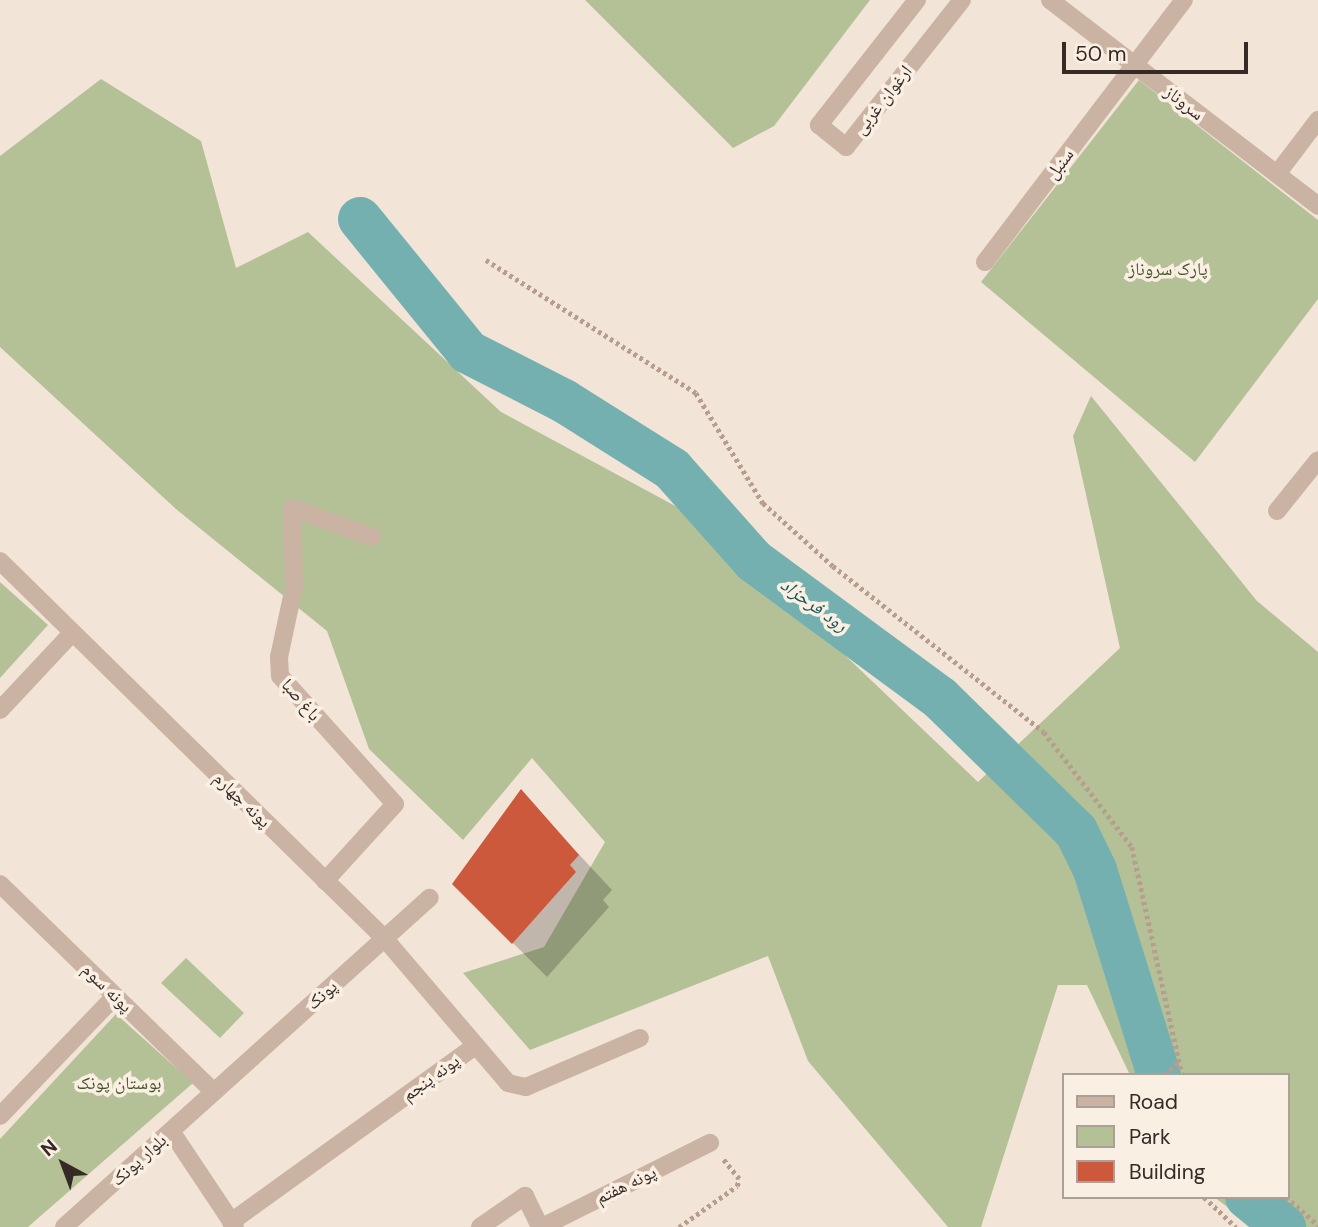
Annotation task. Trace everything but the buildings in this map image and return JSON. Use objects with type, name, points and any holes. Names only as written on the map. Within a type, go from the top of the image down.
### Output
[{"type":"street","name":"ارغوان غربی","points":[[917,0],[819,125],[846,147],[962,0]]},
{"type":"street","name":"سروناز","points":[[1050,0],[1318,206]]},
{"type":"street","name":"سنبل","points":[[985,262],[1184,0]]},
{"type":"street","points":[[1277,174],[1318,120]]},
{"type":"street","points":[[1278,511],[1318,460]]},
{"type":"street","name":"باغ صبا","points":[[325,881],[395,804],[280,676],[279,657],[295,587],[292,508],[372,537]]},
{"type":"street","name":"پونه چهارم","points":[[0,561],[385,939],[474,1047]]},
{"type":"street","points":[[0,710],[72,634]]},
{"type":"street","name":"پونه سوم","points":[[0,884],[214,1092]]},
{"type":"street","name":"پونک","points":[[214,1092],[430,898]]},
{"type":"street","points":[[0,1116],[115,996]]},
{"type":"street","name":"پونه پنجم","points":[[233,1224],[474,1047],[508,1083],[526,1087],[640,1038]]},
{"type":"street","name":"بلوار پونک","points":[[64,1227],[214,1092]]},
{"type":"street","points":[[171,1131],[233,1224]]},
{"type":"street","name":"پونه هفتم","points":[[541,1227],[710,1143]]},
{"type":"street","points":[[480,1227],[525,1196],[541,1227]]},
{"type":"path","points":[[486,260],[696,393],[763,503],[832,566],[1044,732],[1132,847],[1176,1064],[1181,1073]]},
{"type":"path","points":[[1167,1073],[1176,1064]]},
{"type":"path","points":[[679,1227],[737,1186],[739,1179],[710,1143]]},
{"type":"path","points":[[1206,1199],[1236,1227]]},
{"type":"path","points":[[1288,1199],[1318,1225]]},
{"type":"green space","points":[[585,0],[870,0],[774,126],[733,148]]},
{"type":"green space","points":[[101,79],[201,141],[236,268],[308,232],[501,412],[705,522],[978,782],[1120,648],[1073,436],[1091,396],[1257,601],[1318,652],[1318,1227],[1254,1227],[1217,1199],[1290,1199],[1290,1073],[1129,1073],[1087,985],[1058,985],[981,1227],[948,1227],[808,1061],[768,956],[530,1050],[463,973],[544,947],[605,842],[532,758],[463,840],[369,749],[327,631],[176,509],[0,347],[0,156]]},
{"type":"green space","name":"پارک سروناز","points":[[1139,80],[1318,220],[1318,299],[1195,462],[981,282]]},
{"type":"green space","points":[[0,582],[48,625],[0,678]]},
{"type":"green space","points":[[186,958],[244,1013],[220,1038],[161,983]]},
{"type":"green space","name":"بوستان پونک","points":[[116,1014],[193,1083],[28,1227],[0,1227],[0,1139]]},
{"type":"waterway","name":"رود فرحزاد","points":[[360,219],[468,352],[564,401],[672,469],[754,561],[940,698],[1076,831],[1095,870],[1158,1073]]},
{"type":"waterway","name":"رود فرحزاد","points":[[1249,1199],[1284,1227]]}]
